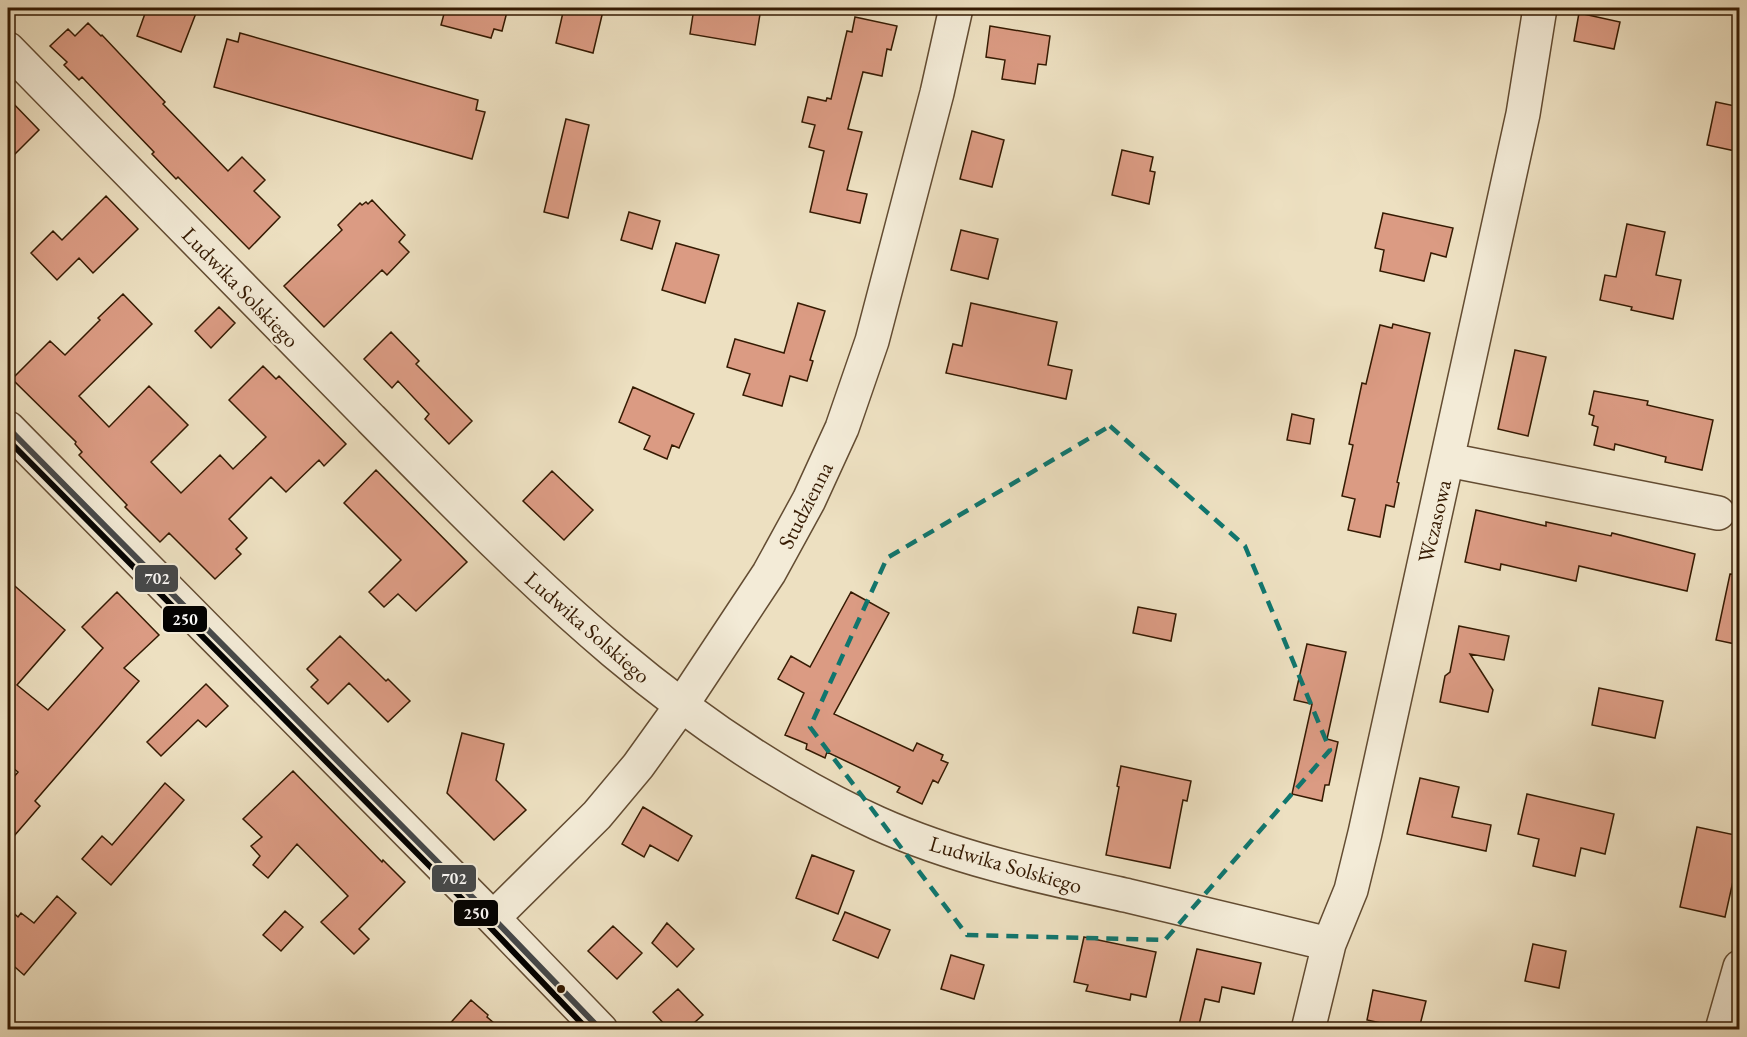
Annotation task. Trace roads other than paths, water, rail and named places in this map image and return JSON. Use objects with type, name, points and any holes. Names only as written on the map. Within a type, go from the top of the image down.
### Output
[{"type":"street","name":"Studzienna","points":[[493,918],[611,798],[638,766],[681,706],[782,551],[821,477],[863,371],[883,304],[937,93],[956,8]]},
{"type":"street","name":"Wczasowa","points":[[1308,1029],[1329,944],[1342,916],[1354,879],[1523,114],[1540,8]]},
{"type":"street","name":"Ludwika Solskiego","points":[[8,49],[533,581],[602,642],[681,706],[753,755],[827,798],[878,823],[949,851],[1041,877],[1329,944]]},
{"type":"street","points":[[8,428],[493,918],[596,1028]]},
{"type":"street","points":[[1448,460],[1718,513]]},
{"type":"street","points":[[1722,1029],[1740,967]]}]
